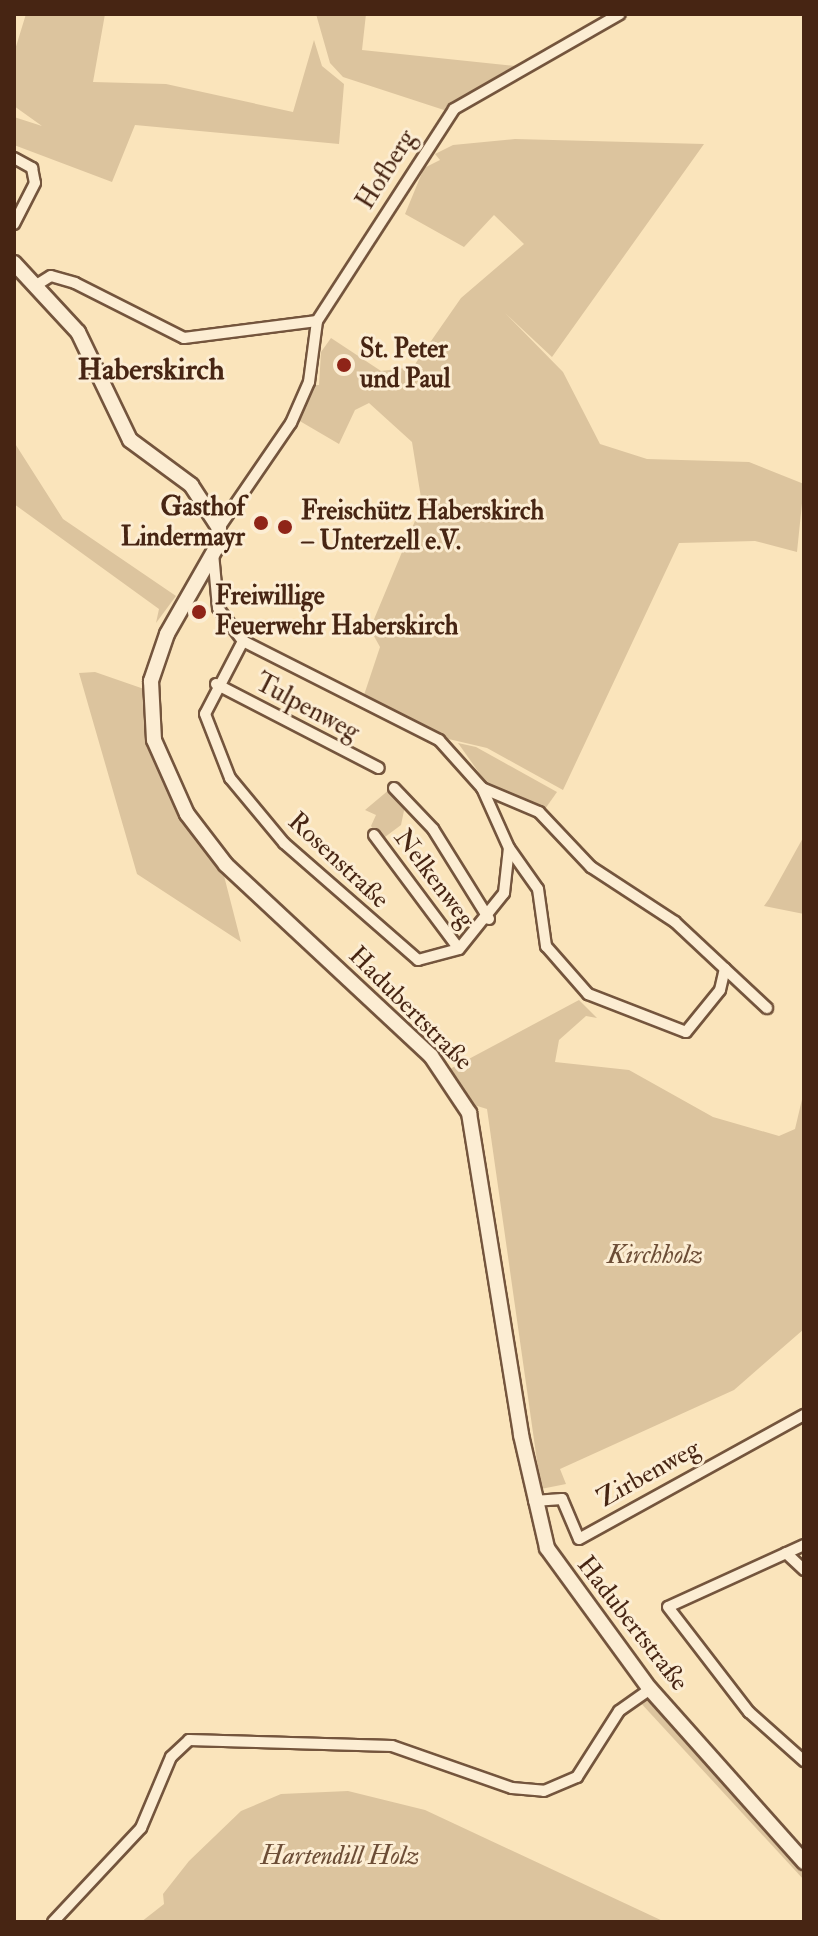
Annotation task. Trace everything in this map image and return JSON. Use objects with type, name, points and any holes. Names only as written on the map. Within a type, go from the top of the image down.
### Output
[{"type":"street","name":"Hofberg","points":[[317,321],[446,118],[521,69],[620,14]]},
{"type":"street","points":[[14,158],[32,168],[35,183],[14,224]]},
{"type":"street","points":[[14,263],[38,284],[78,332],[130,440],[191,485],[219,528],[291,423],[309,382],[317,321],[184,338],[75,283],[51,276],[38,284]]},
{"type":"street","name":"Hadubertstraße","points":[[219,528],[213,553],[158,656],[150,694],[154,740],[187,814],[226,865],[431,1056],[464,1099],[478,1150],[534,1501],[559,1571],[650,1689],[804,1862]]},
{"type":"street","points":[[213,553],[218,608],[243,641],[433,735],[482,788],[509,848],[538,889],[546,946],[588,994],[686,1032],[720,990],[725,969]]},
{"type":"street","name":"Rosenstraße","points":[[243,641],[207,699],[208,733],[230,778],[284,843],[412,957],[428,961],[459,949],[489,919],[504,893],[509,848]]},
{"type":"street","name":"Tulpenweg","points":[[216,684],[379,768]]},
{"type":"street","points":[[394,788],[433,829],[489,919]]},
{"type":"street","points":[[482,788],[539,812],[591,867],[675,922],[767,1008]]},
{"type":"street","name":"Nelkenweg","points":[[374,835],[459,949]]},
{"type":"street","name":"Zirbenweg","points":[[534,1501],[562,1499],[579,1539],[804,1415]]},
{"type":"street","points":[[804,1545],[668,1607],[749,1712],[804,1761]]},
{"type":"street","points":[[786,1553],[804,1570]]},
{"type":"street","points":[[53,1922],[141,1828],[171,1757],[189,1740],[392,1746],[512,1788],[544,1791],[577,1777],[619,1711],[650,1689]]},
{"type":"green space","points":[[26,14],[105,14],[93,82],[166,84],[293,112],[314,40],[322,66],[344,84],[339,144],[135,125],[112,182],[14,145],[14,117],[42,126],[14,106],[14,53]]},
{"type":"green space","points":[[316,14],[366,14],[362,50],[516,66],[444,110],[343,77],[330,63]]},
{"type":"green space","points":[[515,139],[704,144],[552,357],[505,313],[563,372],[600,444],[647,459],[749,462],[804,484],[797,552],[755,541],[679,543],[563,790],[487,748],[440,737],[363,698],[380,647],[370,629],[422,504],[412,442],[369,403],[355,410],[339,444],[298,420],[313,385],[319,385],[321,352],[331,338],[381,371],[413,367],[461,298],[524,244],[494,215],[464,247],[405,214],[424,168],[440,160],[435,154],[453,145]]},
{"type":"green space","points":[[14,442],[63,519],[176,596],[156,623],[159,609],[14,504]]},
{"type":"green space","points":[[95,672],[144,689],[152,743],[222,868],[241,942],[137,874],[79,673]]},
{"type":"green space","points":[[458,743],[476,747],[557,792],[545,809],[487,784]]},
{"type":"green space","points":[[390,789],[406,801],[401,825],[381,840],[371,826],[376,815],[365,810]]},
{"type":"green space","points":[[804,836],[804,914],[764,906],[769,899]]},
{"type":"green space","name":"Kirchholz","points":[[579,1000],[597,1018],[586,1016],[559,1040],[555,1062],[629,1070],[713,1117],[779,1136],[795,1129],[804,1091],[804,1329],[734,1390],[560,1469],[566,1484],[541,1489],[487,1109],[474,1105],[450,1069]]},
{"type":"green space","points":[[647,1699],[804,1869],[804,1880],[638,1700]]},
{"type":"green space","name":"Hartendill Holz","points":[[348,1791],[425,1810],[665,1922],[141,1922],[164,1904],[163,1894],[189,1861],[241,1811],[281,1794]]},
{"type":"place","name":"St. Peter und Paul","points":[[344,365]]},
{"type":"place","name":"Gasthof Lindermayr","points":[[261,523]]},
{"type":"place","name":"Freischütz Haberskirch – Unterzell e.V.","points":[[285,527]]},
{"type":"place","name":"Freiwillige Feuerwehr Haberskirch","points":[[199,612]]},
{"type":"district","name":"Haberskirch","points":[[151,370]]}]
